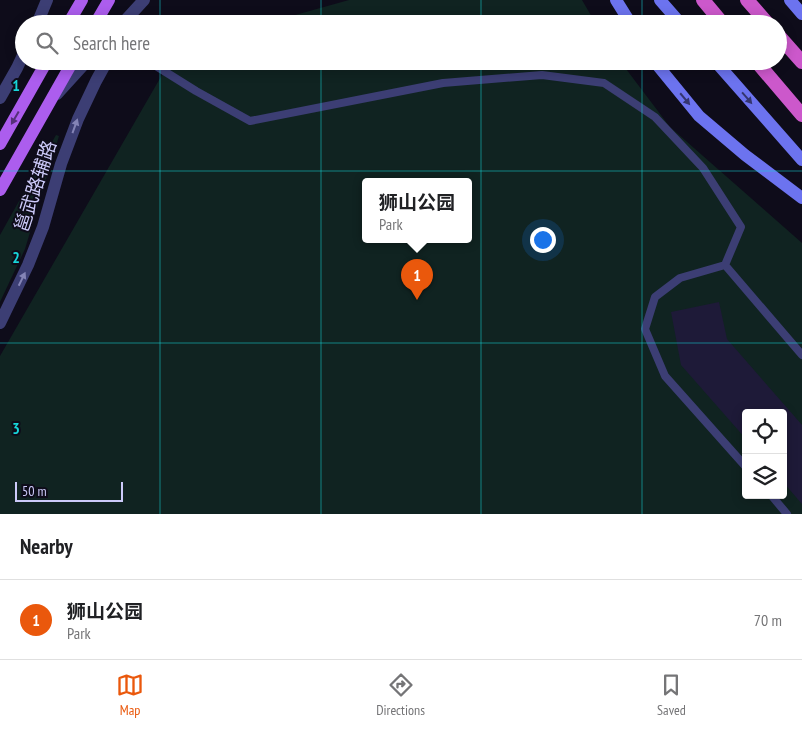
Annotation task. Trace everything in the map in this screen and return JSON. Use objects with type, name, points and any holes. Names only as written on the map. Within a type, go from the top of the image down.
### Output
[{"type":"highway","points":[[703,0],[716,15]]},
{"type":"highway","points":[[747,0],[760,15]]},
{"type":"highway","points":[[787,45],[802,62]]},
{"type":"highway","points":[[764,70],[802,115]]},
{"type":"main road","points":[[73,15],[82,0]]},
{"type":"main road","points":[[100,15],[109,0]]},
{"type":"main road","points":[[616,0],[625,15]]},
{"type":"main road","points":[[660,0],[673,15]]},
{"type":"main road","points":[[790,0],[802,14]]},
{"type":"main road","points":[[0,144],[42,70]]},
{"type":"main road","points":[[0,190],[68,70]]},
{"type":"main road","points":[[661,70],[699,116],[745,155],[802,198]]},
{"type":"main road","points":[[722,70],[802,160]]},
{"type":"street","points":[[41,15],[47,0]]},
{"type":"street","points":[[131,15],[146,0]]},
{"type":"street","points":[[137,15],[146,0]]},
{"type":"street","points":[[0,98],[16,70]]},
{"type":"street","points":[[0,109],[16,70]]},
{"type":"street","points":[[49,103],[79,70]]},
{"type":"street","name":"邕武路辅路","points":[[0,323],[28,265],[43,227],[61,164],[78,119],[102,70]]},
{"type":"lane","points":[[162,70],[250,121],[443,83],[542,75],[604,83],[655,117],[703,168],[741,227],[725,265]]},
{"type":"lane","points":[[725,265],[802,355]]},
{"type":"lane","points":[[725,265],[680,278],[655,296],[646,329],[665,376],[742,463]]},
{"type":"lane","points":[[775,499],[788,514]]},
{"type":"green space","points":[[349,0],[582,0],[591,15],[295,15]]},
{"type":"green space","points":[[165,70],[627,70],[670,127],[802,243],[802,514],[0,514],[0,356]]},
{"type":"green space","points":[[56,135],[59,136],[25,249],[0,302],[0,235]]},
{"type":"building","points":[[719,302],[727,339],[802,425],[802,504],[787,487],[787,409],[742,409],[742,434],[681,365],[671,312]]},
{"type":"place","name":"狮山公园","points":[[417,300]]}]
